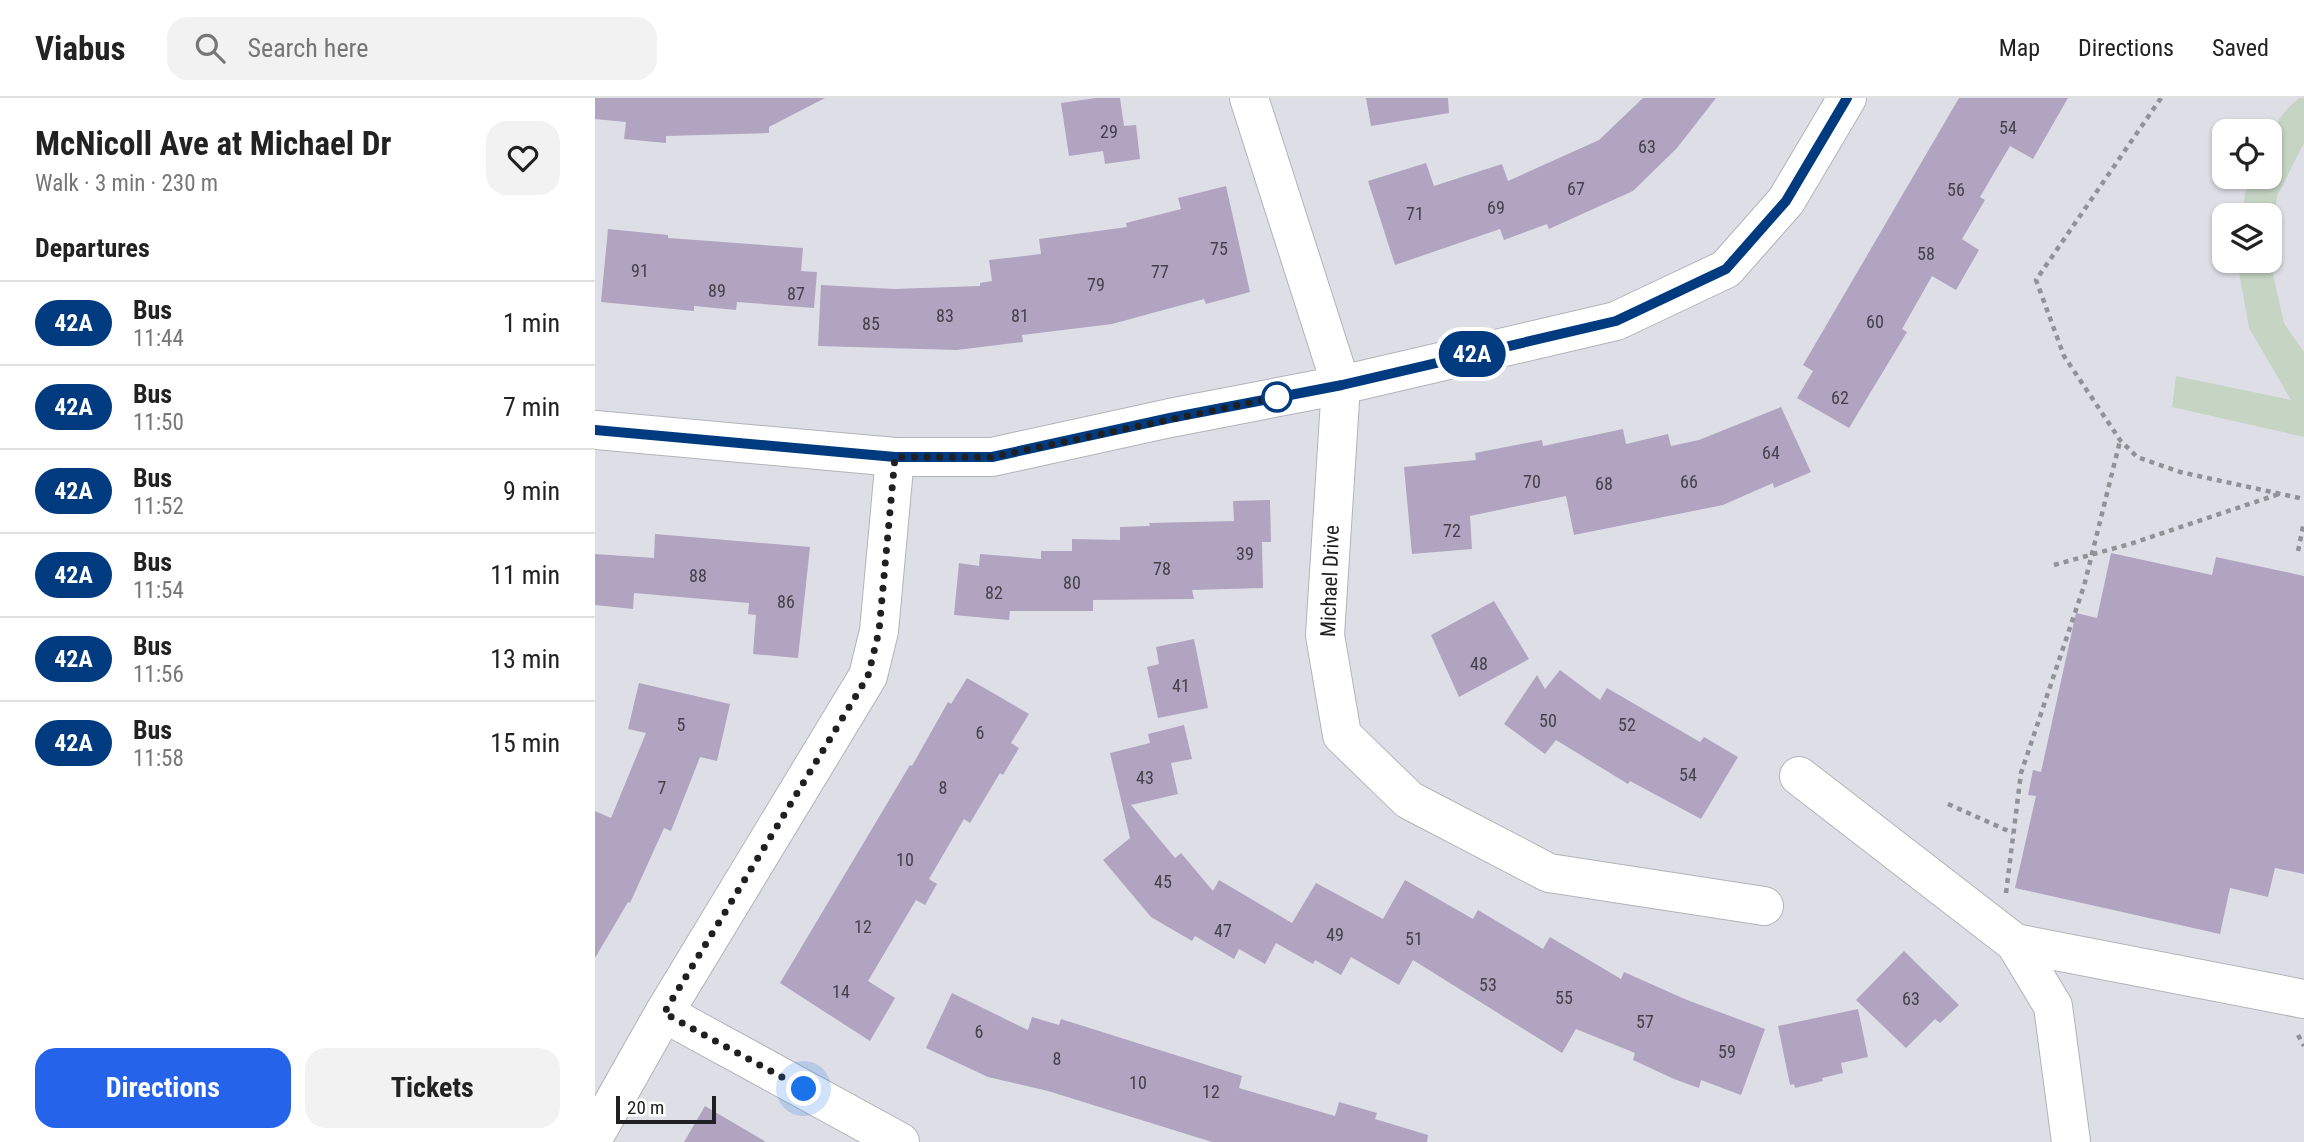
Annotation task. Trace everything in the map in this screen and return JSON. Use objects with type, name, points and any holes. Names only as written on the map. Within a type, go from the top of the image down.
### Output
[{"type":"street","name":"Michael Drive","points":[[1249,98],[1342,385],[1325,635],[1342,736],[1409,800],[1549,873],[1764,906]]},
{"type":"street","points":[[595,430],[895,457],[992,457],[1170,418],[1342,385],[1616,321],[1726,269],[1786,201],[1847,98]]},
{"type":"street","points":[[595,1135],[664,1013],[868,676],[879,631],[895,457]]},
{"type":"street","points":[[1799,776],[2008,937],[2053,1006],[2071,1142]]},
{"type":"street","points":[[2008,937],[2304,999]]},
{"type":"street","points":[[664,1013],[900,1142]]},
{"type":"path","points":[[2161,98],[2036,280],[2064,356],[2120,440],[2137,457],[2180,472],[2304,499]]},
{"type":"path","points":[[2008,937],[2013,833],[2021,773],[2084,586],[2120,440]]},
{"type":"path","points":[[2054,565],[2279,494]]},
{"type":"path","points":[[2298,551],[2304,522]]},
{"type":"path","points":[[1948,804],[2013,833]]},
{"type":"green space","points":[[2299,98],[2304,98],[2304,143],[2282,186],[2282,119],[2279,119]]},
{"type":"green space","points":[[2247,189],[2281,189],[2276,203],[2244,203]]},
{"type":"green space","points":[[2239,273],[2273,273],[2284,323],[2304,352],[2304,437],[2172,407],[2176,376],[2291,400],[2249,328]]},
{"type":"building","points":[[595,98],[825,98],[769,127],[769,133],[666,136],[666,143],[624,139],[626,122],[595,119]]},
{"type":"building","points":[[1120,98],[1124,126],[1136,125],[1140,159],[1105,164],[1103,151],[1069,156],[1061,103]]},
{"type":"building","points":[[1366,98],[1448,98],[1449,113],[1371,126]]},
{"type":"building","points":[[1643,98],[1716,98],[1677,148],[1633,191],[1549,229],[1547,224],[1504,240],[1500,229],[1395,265],[1368,181],[1426,163],[1434,186],[1502,164],[1508,181],[1599,140]]},
{"type":"building","points":[[1959,98],[2068,98],[2033,159],[2010,146],[1980,197],[1985,200],[1962,239],[1979,250],[1956,290],[1932,276],[1902,329],[1907,332],[1849,428],[1797,398],[1813,371],[1803,365]]},
{"type":"building","points":[[1226,186],[1250,292],[1206,304],[1204,299],[1112,324],[1022,335],[1023,342],[957,350],[818,346],[821,285],[894,289],[980,286],[980,283],[992,281],[989,260],[1041,254],[1039,239],[1127,227],[1126,223],[1181,209],[1178,198]]},
{"type":"building","points":[[608,229],[668,235],[668,238],[803,248],[801,271],[817,272],[814,308],[737,302],[736,310],[694,306],[694,311],[601,302]]},
{"type":"building","points":[[1781,407],[1811,472],[1774,488],[1773,483],[1723,505],[1574,535],[1566,496],[1470,516],[1472,549],[1412,554],[1404,467],[1476,460],[1475,453],[1542,440],[1543,446],[1623,429],[1626,444],[1668,434],[1671,446],[1699,440]]},
{"type":"building","points":[[1270,500],[1271,542],[1262,542],[1263,588],[1192,590],[1194,599],[1093,600],[1093,611],[1010,611],[1009,620],[954,615],[959,563],[979,566],[980,554],[1041,559],[1041,551],[1072,551],[1072,539],[1120,540],[1120,527],[1150,526],[1149,523],[1234,521],[1233,501]]},
{"type":"building","points":[[655,534],[810,547],[798,658],[753,654],[756,615],[748,614],[749,603],[634,593],[633,609],[595,605],[595,554],[654,558]]},
{"type":"building","points":[[2111,553],[2212,575],[2216,557],[2304,576],[2304,874],[2275,868],[2268,897],[2230,888],[2220,934],[2015,888],[2036,796],[2028,795],[2033,770],[2041,772],[2076,613],[2097,618]]},
{"type":"building","points":[[1494,601],[1529,659],[1459,697],[1431,635]]},
{"type":"building","points":[[1194,639],[1208,708],[1158,718],[1147,667],[1159,664],[1156,647]]},
{"type":"building","points":[[1560,670],[1600,700],[1607,688],[1700,742],[1704,737],[1738,757],[1701,819],[1630,781],[1628,784],[1556,740],[1545,754],[1504,724],[1537,675],[1545,689]]},
{"type":"building","points":[[967,678],[1029,714],[1011,743],[1019,748],[1003,775],[1000,773],[970,823],[964,819],[929,879],[937,884],[925,905],[916,900],[868,981],[895,998],[870,1041],[780,983],[948,702],[951,704]]},
{"type":"building","points":[[639,683],[730,704],[717,761],[700,757],[671,831],[664,828],[630,903],[628,902],[595,958],[595,811],[611,818],[646,733],[628,729]]},
{"type":"building","points":[[1184,725],[1192,759],[1171,763],[1178,794],[1131,805],[1175,858],[1181,853],[1213,891],[1219,880],[1292,923],[1316,883],[1383,919],[1405,880],[1473,919],[1478,910],[1543,949],[1550,937],[1621,979],[1624,972],[1687,1000],[1765,1029],[1741,1095],[1701,1080],[1699,1088],[1674,1079],[1633,1060],[1635,1053],[1576,1029],[1562,1053],[1413,960],[1399,985],[1351,957],[1341,975],[1315,960],[1313,964],[1276,943],[1265,964],[1239,949],[1234,959],[1195,936],[1192,941],[1151,917],[1103,860],[1130,838],[1110,753],[1150,743],[1148,734]]},
{"type":"building","points":[[1904,951],[1959,1005],[1940,1023],[1935,1019],[1906,1048],[1856,1000]]},
{"type":"building","points":[[952,993],[1028,1030],[1032,1017],[1059,1025],[1061,1019],[1242,1076],[1239,1088],[1335,1116],[1339,1102],[1377,1113],[1375,1119],[1428,1135],[1427,1142],[1212,1142],[1048,1091],[988,1077],[926,1048]]},
{"type":"building","points":[[1858,1009],[1868,1057],[1841,1063],[1843,1073],[1822,1078],[1823,1081],[1795,1088],[1794,1084],[1790,1085],[1778,1026]]},
{"type":"building","points":[[705,1106],[766,1142],[684,1142]]},
{"type":"bus line","name":"42A","points":[[595,430],[895,457],[992,457],[1170,418],[1342,385],[1616,321],[1726,269],[1786,201],[1847,98]]},
{"type":"route","points":[[804,1089],[664,1013],[868,676],[879,631],[895,457],[992,457],[1277,397]]}]
